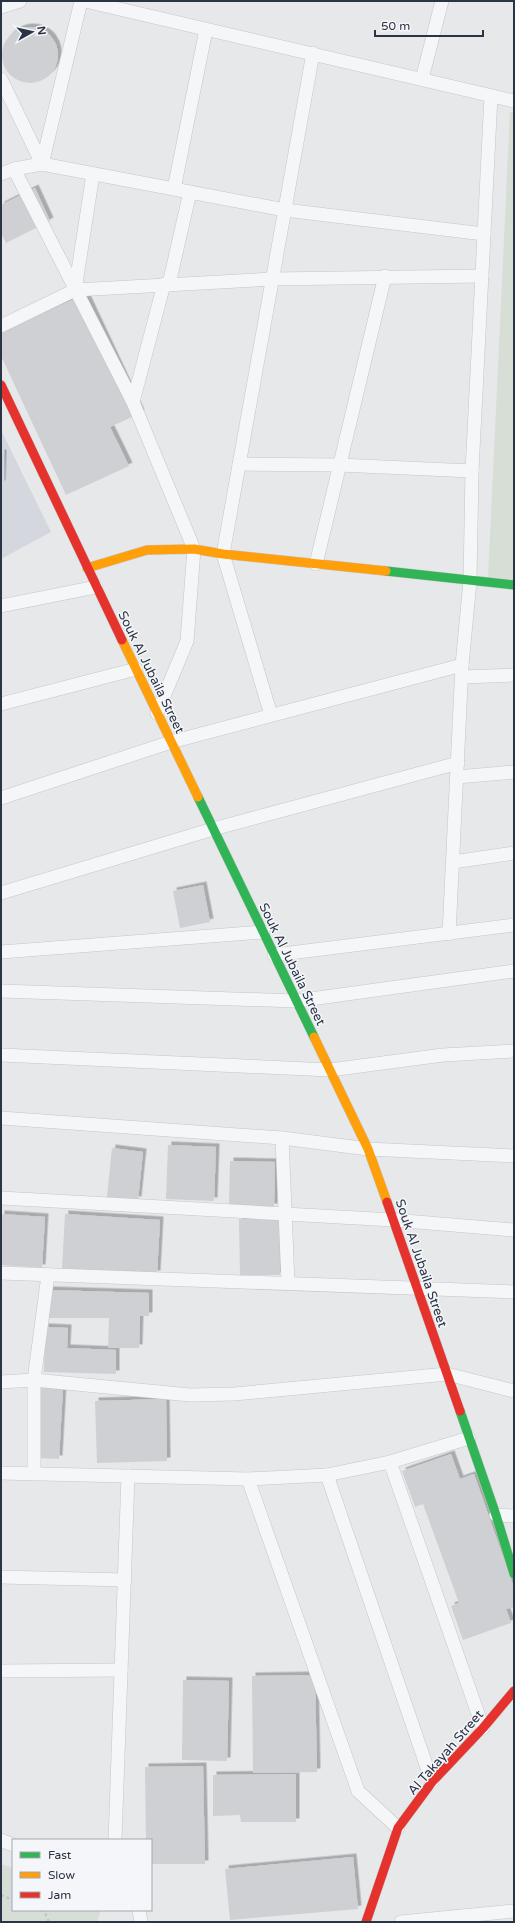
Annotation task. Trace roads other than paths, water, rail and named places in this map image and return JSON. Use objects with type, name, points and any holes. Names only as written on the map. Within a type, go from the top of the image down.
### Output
[{"type":"street","points":[[42,164],[81,1]]},
{"type":"street","points":[[85,1],[514,101]]},
{"type":"street","points":[[422,79],[442,1]]},
{"type":"street","points":[[174,189],[206,30]]},
{"type":"street","points":[[271,715],[223,554],[313,53]]},
{"type":"street","points":[[1,79],[42,164]]},
{"type":"street","points":[[449,934],[462,671],[470,581],[472,471],[491,96]]},
{"type":"street","points":[[1,174],[14,168],[42,164],[285,210],[484,234]]},
{"type":"street","points":[[14,168],[133,402],[194,549],[187,641],[157,713]]},
{"type":"street","points":[[75,290],[93,174]]},
{"type":"street","points":[[133,402],[167,284],[190,192]]},
{"type":"street","points":[[1,326],[75,290],[272,279],[385,276],[482,276]]},
{"type":"street","points":[[316,564],[385,276]]},
{"type":"street","name":"Souk Al Jubaila Street","points":[[1,385],[96,587],[368,1149],[470,1438],[496,1514],[514,1574]]},
{"type":"street","points":[[239,464],[339,465],[472,471]]},
{"type":"street","points":[[87,568],[148,550],[194,549],[223,554],[514,585]]},
{"type":"street","points":[[1,606],[96,587]]},
{"type":"street","points":[[1,704],[136,669]]},
{"type":"street","points":[[1,798],[171,742],[271,715],[462,671],[514,676]]},
{"type":"street","points":[[1,893],[213,829],[458,763]]},
{"type":"street","points":[[457,777],[514,772]]},
{"type":"street","points":[[453,862],[514,853]]},
{"type":"street","points":[[274,955],[514,925]]},
{"type":"street","points":[[1,952],[263,932]]},
{"type":"street","points":[[1,991],[296,1001],[514,971]]},
{"type":"street","points":[[1,1055],[330,1070],[443,1055],[514,1051]]},
{"type":"street","points":[[1,1118],[282,1138],[368,1149],[514,1156]]},
{"type":"street","points":[[282,1138],[288,1283]]},
{"type":"street","points":[[1,1198],[393,1220],[514,1230]]},
{"type":"street","points":[[1,1273],[514,1292]]},
{"type":"street","points":[[34,1474],[34,1380],[48,1275]]},
{"type":"street","points":[[1,1382],[34,1380],[190,1395],[234,1394],[447,1374],[514,1391]]},
{"type":"street","points":[[1,1473],[248,1479],[327,1475],[390,1462],[470,1438]]},
{"type":"street","points":[[390,1462],[483,1728]]},
{"type":"street","points":[[327,1475],[432,1782]]},
{"type":"street","points":[[115,1839],[128,1476]]},
{"type":"street","points":[[248,1479],[358,1791],[398,1828]]},
{"type":"street","points":[[496,1514],[514,1516]]},
{"type":"street","points":[[1,1577],[125,1580]]},
{"type":"street","points":[[1,1671],[121,1670]]},
{"type":"street","name":"Al Takayah Street","points":[[366,1922],[398,1828],[432,1782],[483,1728],[514,1691]]},
{"type":"street","points":[[1,1840],[12,1845]]},
{"type":"street","points":[[139,1911],[141,1922]]},
{"type":"street","points":[[401,1922],[514,1911]]}]
